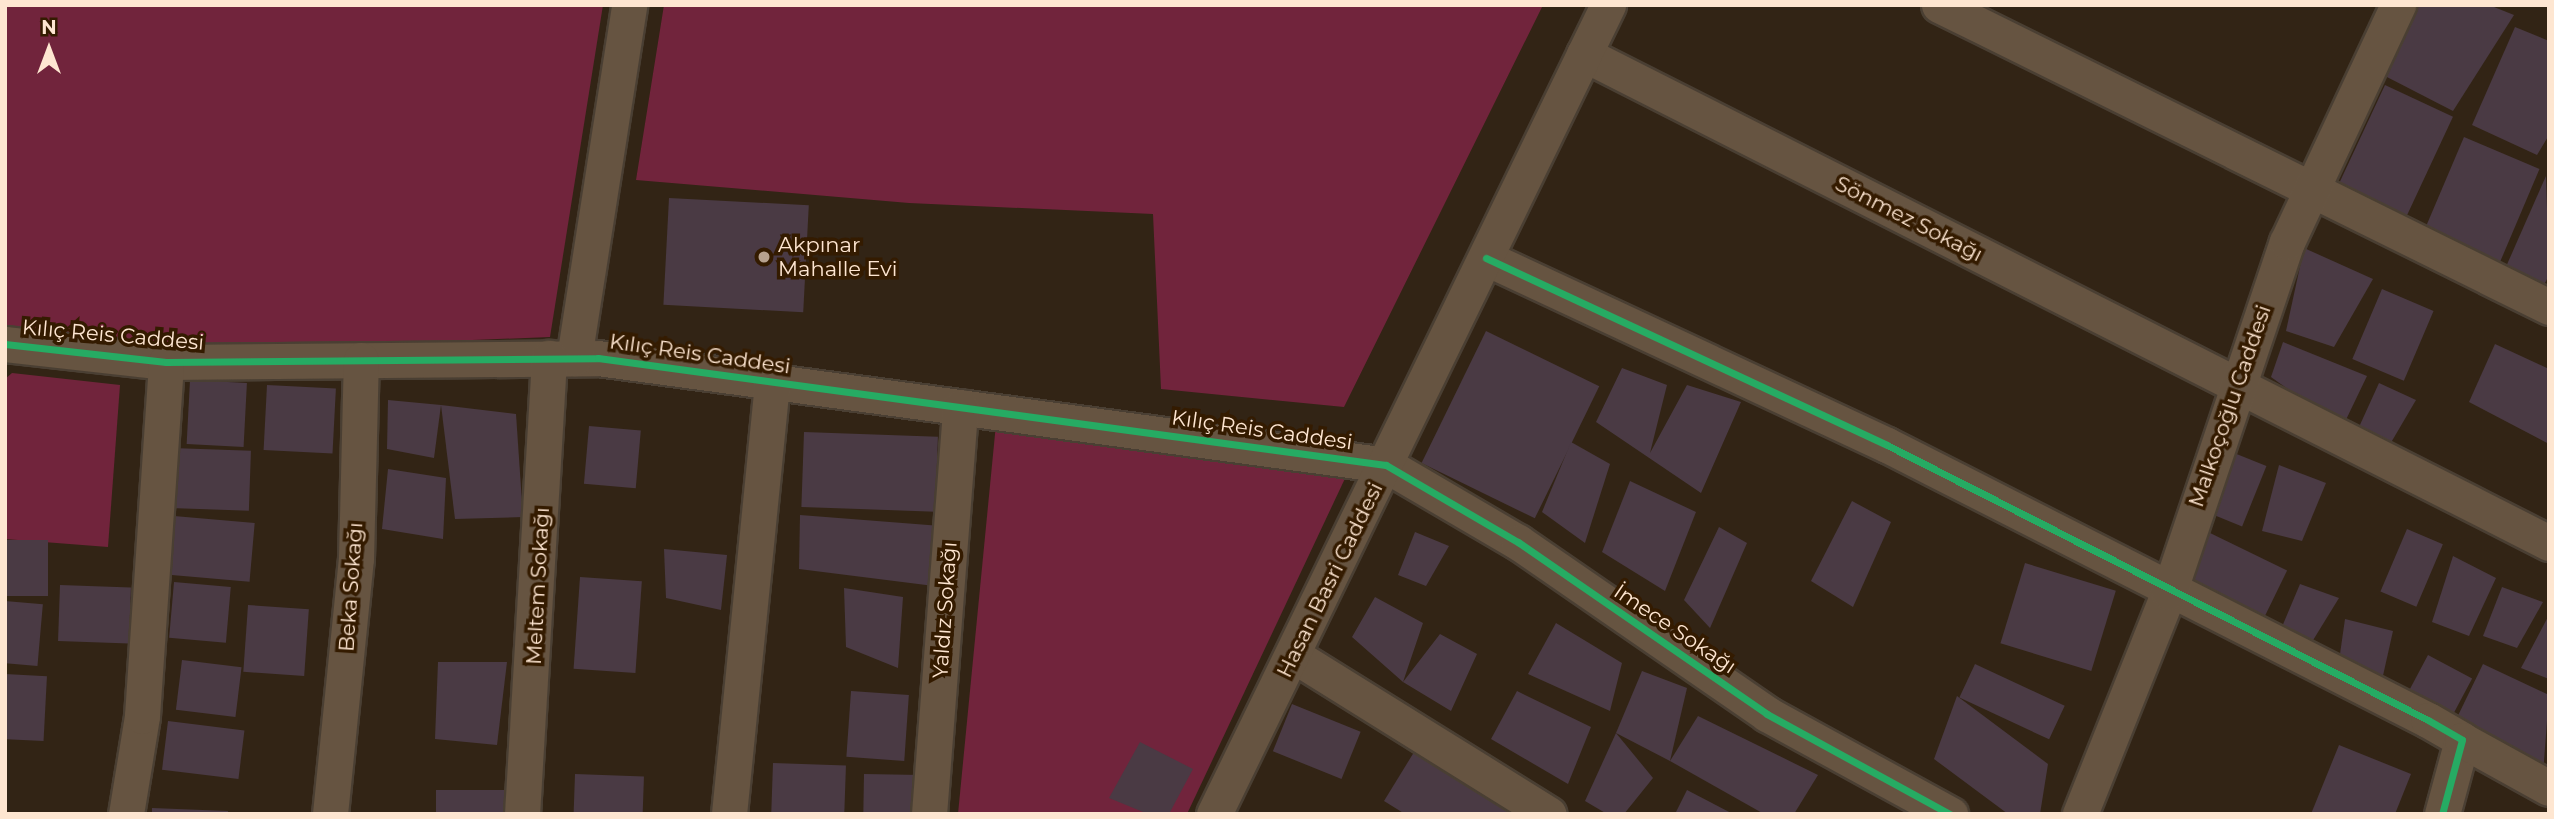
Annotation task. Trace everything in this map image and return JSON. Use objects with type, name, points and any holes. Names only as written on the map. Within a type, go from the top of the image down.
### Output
[{"type":"street","name":"Meltem Sokağı","points":[[522,814],[561,358],[629,5]]},
{"type":"street","name":"Hasan Basri Caddesi","points":[[1214,814],[1608,5]]},
{"type":"street","points":[[1939,5],[2312,185],[2549,307]]},
{"type":"street","name":"Malkoçoğlu Caddesi","points":[[2084,812],[2169,592],[2235,383],[2312,185],[2398,5]]},
{"type":"street","name":"Sönmez Sokağı","points":[[1584,54],[2549,543]]},
{"type":"street","points":[[1486,258],[1863,433],[2462,740],[2549,788]]},
{"type":"street","name":"Kılıç Reis Caddesi","points":[[5,344],[166,362],[561,358],[772,381],[1386,465]]},
{"type":"street","name":"Beka Sokağı","points":[[330,814],[356,559],[361,360]]},
{"type":"street","points":[[126,814],[142,716],[166,362]]},
{"type":"street","points":[[729,814],[772,381]]},
{"type":"street","name":"Yaldız Sokağı","points":[[929,814],[960,407]]},
{"type":"street","name":"İmece Sokağı","points":[[1386,465],[1518,542],[1767,714],[1950,814]]},
{"type":"street","points":[[1293,655],[1548,814]]},
{"type":"street","points":[[2442,814],[2462,740]]},
{"type":"shaded area","points":[[5,5],[603,5],[550,337],[171,352],[5,329]]},
{"type":"shaded area","points":[[664,5],[1543,5],[1344,407],[1161,389],[1153,214],[909,203],[636,180]]},
{"type":"shaded area","points":[[12,373],[120,385],[108,547],[5,539],[5,379]]},
{"type":"shaded area","points":[[996,424],[1349,470],[1187,814],[958,814]]},
{"type":"building","points":[[2414,5],[2489,5],[2514,15],[2453,111],[2385,76]]},
{"type":"building","points":[[2515,27],[2549,41],[2549,135],[2537,155],[2472,125]]},
{"type":"building","points":[[2385,85],[2453,117],[2405,220],[2337,188]]},
{"type":"building","points":[[2464,137],[2539,169],[2499,264],[2424,232]]},
{"type":"building","points":[[2546,176],[2549,275],[2541,291],[2505,269]]},
{"type":"building","points":[[669,198],[809,205],[803,312],[663,305]]},
{"type":"building","points":[[2304,248],[2373,279],[2334,347],[2286,331]]},
{"type":"building","points":[[2382,289],[2434,311],[2404,381],[2352,359]]},
{"type":"building","points":[[1486,331],[1599,386],[1535,518],[1422,463]]},
{"type":"building","points":[[2283,342],[2367,376],[2342,428],[2271,377]]},
{"type":"building","points":[[2495,344],[2549,369],[2549,444],[2469,402]]},
{"type":"building","points":[[1622,368],[1667,385],[1650,453],[1687,385],[1741,402],[1701,493],[1596,422]]},
{"type":"building","points":[[190,380],[247,383],[244,447],[187,444]]},
{"type":"building","points":[[2379,383],[2416,400],[2389,446],[2359,427]]},
{"type":"building","points":[[267,385],[336,389],[333,454],[264,450]]},
{"type":"building","points":[[388,400],[441,405],[434,458],[387,449]]},
{"type":"building","points":[[441,405],[516,414],[523,517],[455,519]]},
{"type":"building","points":[[589,426],[641,431],[636,488],[584,484]]},
{"type":"building","points":[[804,432],[938,437],[935,512],[801,507]]},
{"type":"building","points":[[1571,442],[1610,464],[1585,543],[1542,512]]},
{"type":"building","points":[[172,448],[251,451],[249,511],[170,508]]},
{"type":"building","points":[[2234,453],[2266,466],[2242,526],[2210,513]]},
{"type":"building","points":[[2279,465],[2326,483],[2302,541],[2262,531]]},
{"type":"building","points":[[388,469],[446,478],[443,539],[382,529]]},
{"type":"building","points":[[1630,481],[1696,512],[1665,591],[1602,552]]},
{"type":"building","points":[[1852,501],[1891,522],[1853,607],[1811,581]]},
{"type":"building","points":[[800,515],[941,526],[934,586],[799,569]]},
{"type":"building","points":[[174,516],[255,523],[250,582],[169,575]]},
{"type":"building","points":[[1719,527],[1747,543],[1710,628],[1684,600]]},
{"type":"building","points":[[2407,529],[2443,544],[2416,607],[2380,592]]},
{"type":"building","points":[[1415,532],[1449,546],[1426,586],[1398,575]]},
{"type":"building","points":[[2208,532],[2287,571],[2260,626],[2181,588]]},
{"type":"building","points":[[5,540],[48,540],[48,596],[5,596]]},
{"type":"building","points":[[664,549],[727,555],[721,610],[666,598]]},
{"type":"building","points":[[2453,556],[2496,578],[2469,636],[2432,622]]},
{"type":"building","points":[[2025,563],[2116,591],[2091,671],[2000,643]]},
{"type":"building","points":[[580,577],[642,581],[635,673],[574,669]]},
{"type":"building","points":[[174,582],[231,587],[226,643],[169,638]]},
{"type":"building","points":[[2300,584],[2339,598],[2307,650],[2279,634]]},
{"type":"building","points":[[60,585],[131,587],[129,643],[58,641]]},
{"type":"building","points":[[2502,587],[2543,602],[2517,648],[2483,636]]},
{"type":"building","points":[[844,588],[903,597],[898,668],[846,647]]},
{"type":"building","points":[[1375,597],[1423,623],[1403,682],[1352,637]]},
{"type":"building","points":[[5,601],[43,604],[37,666],[5,663]]},
{"type":"building","points":[[248,605],[309,609],[304,676],[243,672]]},
{"type":"building","points":[[2549,615],[2549,679],[2521,668]]},
{"type":"building","points":[[2345,619],[2393,631],[2382,680],[2339,661]]},
{"type":"building","points":[[1556,623],[1622,663],[1610,711],[1528,674]]},
{"type":"building","points":[[1440,634],[1477,654],[1451,711],[1403,682]]},
{"type":"building","points":[[2428,655],[2472,678],[2449,722],[2405,698]]},
{"type":"building","points":[[182,660],[242,667],[235,717],[176,710]]},
{"type":"building","points":[[438,662],[507,662],[497,745],[435,739]]},
{"type":"building","points":[[1975,664],[2065,706],[2049,739],[1959,698]]},
{"type":"building","points":[[2483,664],[2549,695],[2543,774],[2451,730]]},
{"type":"building","points":[[1642,671],[1687,688],[1670,761],[1616,733]]},
{"type":"building","points":[[5,674],[47,676],[44,741],[5,739]]},
{"type":"building","points":[[851,691],[909,695],[904,761],[846,757]]},
{"type":"building","points":[[1517,691],[1591,727],[1568,784],[1491,739]]},
{"type":"building","points":[[1957,696],[2048,764],[2040,814],[2008,814],[1934,759]]},
{"type":"building","points":[[1292,704],[1361,732],[1342,779],[1273,751]]},
{"type":"building","points":[[1698,716],[1818,775],[1794,814],[1764,814],[1670,761]]},
{"type":"building","points":[[168,721],[244,730],[238,779],[162,770]]},
{"type":"building","points":[[1616,733],[1653,778],[1624,814],[1607,814],[1585,801]]},
{"type":"building","points":[[1140,742],[1193,769],[1169,814],[1148,814],[1109,798]]},
{"type":"building","points":[[1419,744],[1518,814],[1405,814],[1384,801]]},
{"type":"building","points":[[2339,745],[2411,774],[2395,814],[2311,814]]},
{"type":"building","points":[[773,763],[846,766],[844,814],[771,814]]},
{"type":"building","points":[[575,774],[644,776],[643,814],[574,814]]},
{"type":"building","points":[[864,774],[921,775],[920,814],[863,814]]},
{"type":"building","points":[[436,790],[511,790],[511,814],[436,814]]},
{"type":"building","points":[[1687,790],[1733,814],[1675,814]]},
{"type":"building","points":[[152,808],[228,811],[228,814],[152,814]]},
{"type":"cycle path","points":[[1486,258],[1887,445],[2428,720],[2462,740],[2442,814]]},
{"type":"cycle path","points":[[5,344],[166,362],[598,358],[1386,465],[1518,542],[1767,714],[1950,814]]},
{"type":"place","name":"Akpınar Mahalle Evi","points":[[764,257]]}]
